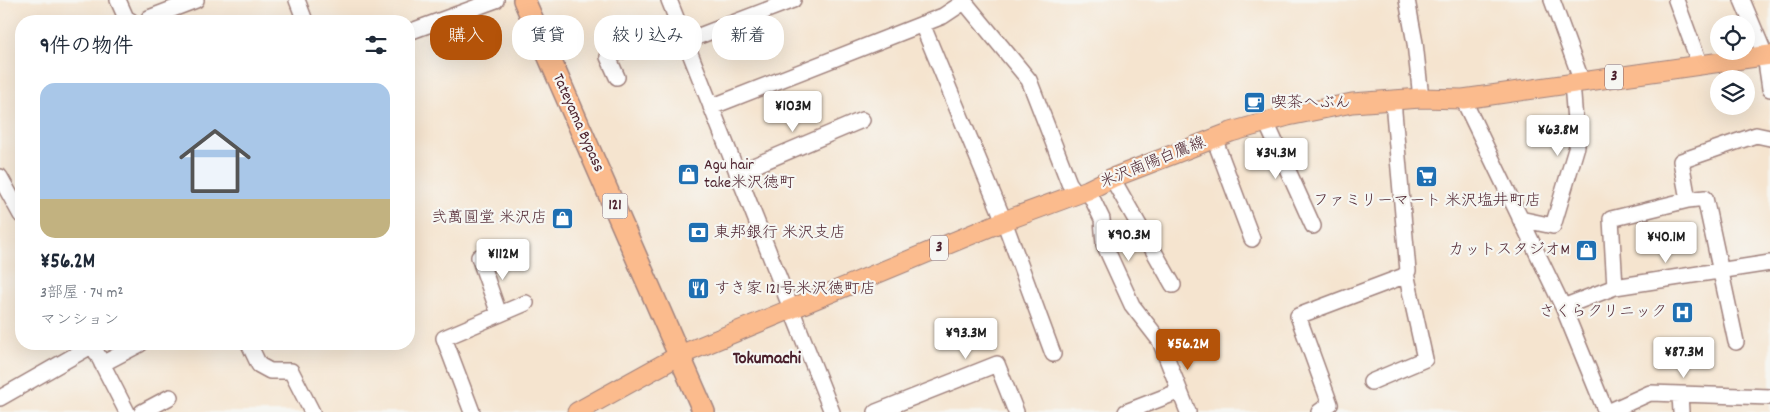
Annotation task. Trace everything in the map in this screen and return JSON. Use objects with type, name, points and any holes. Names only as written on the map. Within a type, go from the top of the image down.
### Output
[{"type":"highway","name":"Tateyama Bypass","points":[[524,0],[704,412]]},
{"type":"main road","name":"米沢南陽白鷹線","points":[[790,308],[1214,138],[1266,122],[1352,103],[1421,98],[1463,99],[1768,55]]},
{"type":"main road","name":"3","points":[[577,412],[680,354],[790,308]]},
{"type":"street","points":[[118,0],[125,15]]},
{"type":"street","points":[[159,15],[196,0]]},
{"type":"street","points":[[297,0],[303,15]]},
{"type":"street","points":[[415,30],[496,0]]},
{"type":"street","points":[[669,0],[675,15]]},
{"type":"street","points":[[702,35],[793,0]]},
{"type":"street","points":[[1407,0],[1415,43],[1421,98]]},
{"type":"street","points":[[1520,219],[1553,226],[1577,146],[1577,83],[1552,0]]},
{"type":"street","points":[[1676,0],[1700,65]]},
{"type":"street","points":[[1742,0],[1768,55],[1770,89]]},
{"type":"street","points":[[711,107],[943,16],[964,1],[1029,80],[1069,183],[1082,192],[1102,219],[1104,244],[1132,305],[1160,341],[1188,412]]},
{"type":"street","points":[[922,24],[1004,221],[1053,354]]},
{"type":"street","points":[[609,60],[617,77]]},
{"type":"street","points":[[693,60],[832,412]]},
{"type":"street","points":[[1463,99],[1563,307],[1607,412],[1650,393],[1770,397]]},
{"type":"street","points":[[1371,382],[1425,359],[1406,273],[1408,252],[1393,100]]},
{"type":"street","points":[[737,173],[862,120]]},
{"type":"street","points":[[1266,122],[1313,226]]},
{"type":"street","points":[[1688,200],[1681,161],[1756,135],[1770,138]]},
{"type":"street","points":[[1214,138],[1252,239]]},
{"type":"street","points":[[0,177],[15,204]]},
{"type":"street","points":[[1112,178],[1173,285]]},
{"type":"street","points":[[1615,287],[1611,219],[1688,200],[1705,198],[1736,342]]},
{"type":"street","points":[[479,257],[499,314]]},
{"type":"street","points":[[1563,307],[1615,287],[1770,263]]},
{"type":"street","points":[[1319,412],[1330,404],[1298,316],[1404,276],[1406,273]]},
{"type":"street","points":[[472,412],[444,338],[526,302]]},
{"type":"street","points":[[0,398],[83,350]]},
{"type":"street","points":[[95,350],[127,412]]},
{"type":"street","points":[[102,364],[129,350]]},
{"type":"street","points":[[252,350],[259,365],[270,371],[291,371],[312,412]]},
{"type":"street","points":[[876,412],[997,364],[1016,412]]},
{"type":"street","points":[[1126,412],[1180,391]]},
{"type":"street","points":[[1680,394],[1681,412]]},
{"type":"street","points":[[142,412],[170,397]]},
{"type":"place","name":"喫茶へぶん","points":[[1255,103]]},
{"type":"place","name":"Agu hair take米沢徳町","points":[[688,174]]},
{"type":"place","name":"ファミリーマート 米沢塩井町店","points":[[1427,177]]},
{"type":"place","name":"弐萬圓堂 米沢店","points":[[563,218]]},
{"type":"place","name":"東邦銀行 米沢支店","points":[[698,233]]},
{"type":"place","name":"カットスタジオM","points":[[1586,250]]},
{"type":"place","name":"すき家 121号米沢徳町店","points":[[698,289]]},
{"type":"place","name":"さくらクリニック","points":[[1683,312]]},
{"type":"district","name":"Tokumachi","points":[[767,359]]}]
